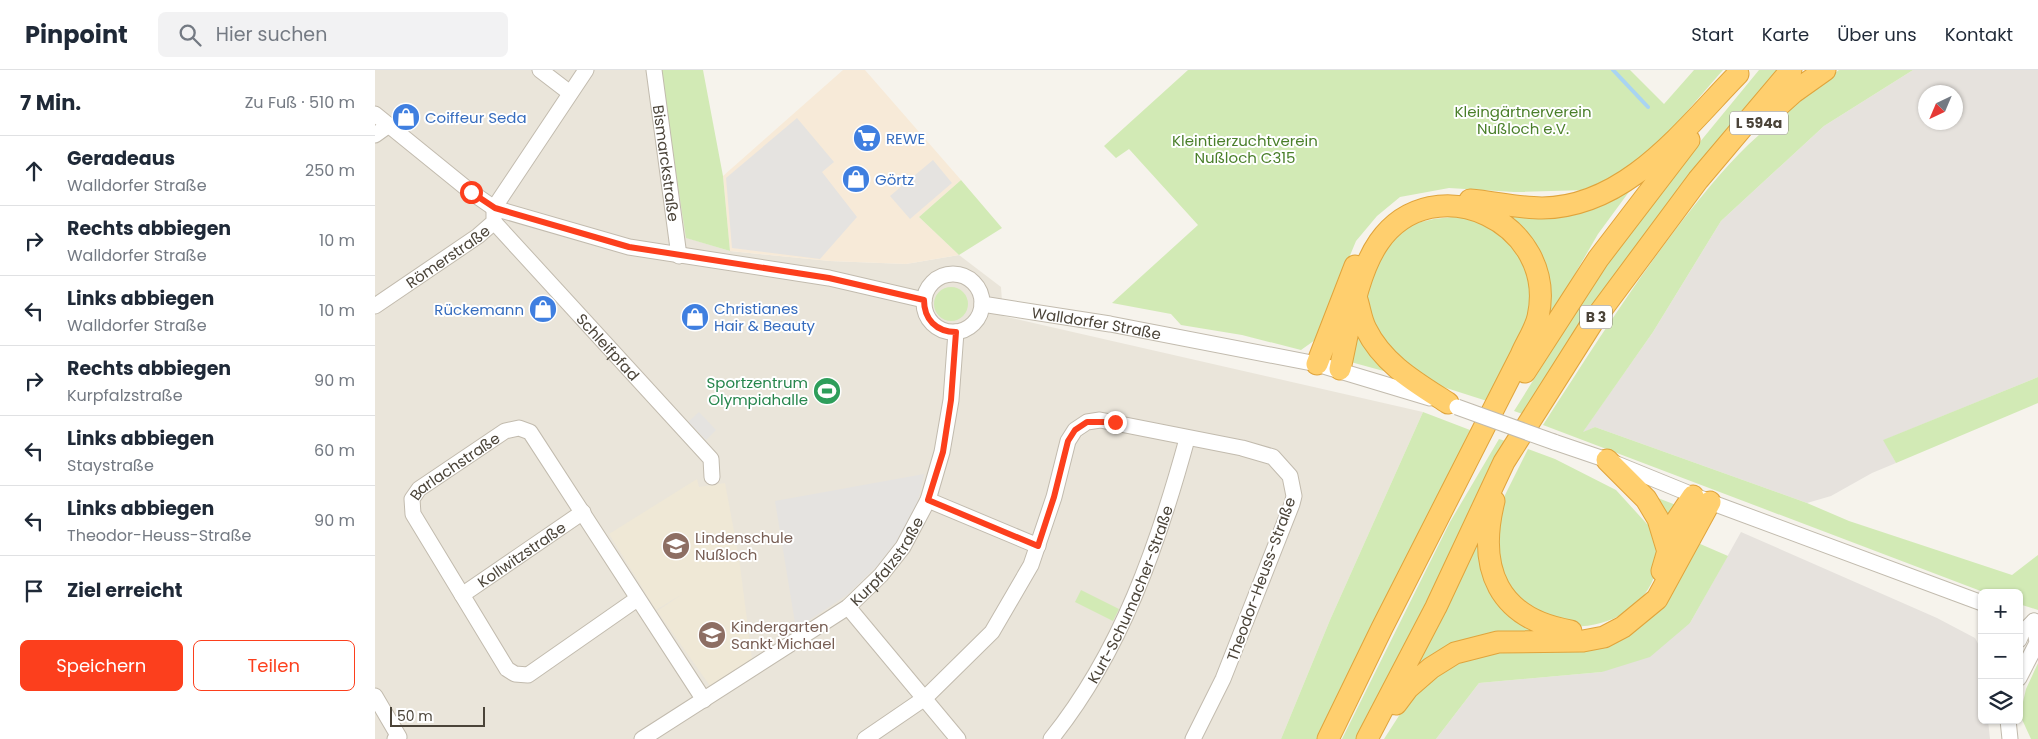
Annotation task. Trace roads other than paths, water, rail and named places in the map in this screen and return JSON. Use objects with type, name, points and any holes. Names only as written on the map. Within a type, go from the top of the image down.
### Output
[{"type":"highway","name":"B 3","points":[[1372,731],[1436,607],[1504,462],[1594,320],[1698,180],[1791,70]]},
{"type":"highway","name":"L 594a","points":[[1698,180],[1720,165],[1749,131],[1793,92],[1825,70]]},
{"type":"highway","name":"B 3","points":[[1328,739],[1382,628],[1441,515],[1522,376],[1598,259],[1740,72]]},
{"type":"highway","points":[[1317,364],[1346,283],[1358,259],[1375,234],[1402,212],[1426,202],[1454,198],[1542,208],[1572,205],[1590,200],[1647,166],[1740,72]]},
{"type":"highway","points":[[1340,369],[1367,264],[1380,240],[1392,227],[1408,217],[1437,207],[1470,208],[1504,223],[1525,245],[1534,263],[1539,292],[1538,317],[1441,515]]},
{"type":"highway","points":[[1357,299],[1366,329],[1382,353],[1404,375],[1453,405]]},
{"type":"highway","points":[[1607,460],[1646,499],[1658,519],[1668,553]]},
{"type":"highway","points":[[1504,462],[1490,519],[1487,540],[1495,581],[1507,599],[1526,618],[1546,627],[1575,632],[1593,631],[1614,623],[1634,610],[1649,595],[1662,572],[1677,520],[1701,499]]},
{"type":"highway","points":[[1372,731],[1389,714],[1408,688],[1431,668],[1455,653],[1498,642],[1583,641],[1604,637],[1623,627],[1657,599],[1701,499]]},
{"type":"street","points":[[540,70],[570,93]]},
{"type":"street","name":"Römerstraße","points":[[375,306],[478,236],[494,215],[586,70]]},
{"type":"street","name":"Bismarckstraße","points":[[654,70],[679,256]]},
{"type":"street","points":[[375,114],[471,192],[494,215],[629,247],[829,278],[924,300]]},
{"type":"street","points":[[375,134],[389,125]]},
{"type":"street","name":"Schleifpfad","points":[[494,215],[711,459],[712,476]]},
{"type":"street","points":[[953,274],[965,276],[974,283],[980,292],[982,304],[977,321],[967,329],[956,332],[943,330],[932,323],[926,312],[924,300],[932,283],[942,276],[953,274]]},
{"type":"street","name":"Walldorfer Straße","points":[[982,304],[1101,322],[1211,342],[1340,369],[1453,405],[1607,460],[1701,499],[1975,601]]},
{"type":"street","name":"Kurpfalzstraße","points":[[642,739],[848,607],[881,575],[903,547],[928,500],[943,452],[951,400],[956,332]]},
{"type":"street","name":"Theodor-Heuss-Straße","points":[[865,739],[925,698],[992,632],[1027,575],[1054,497],[1068,441],[1075,430],[1087,422],[1100,420],[1187,439],[1241,448],[1273,457],[1290,476],[1294,496],[1223,679],[1193,739]]},
{"type":"street","name":"Barlachstraße","points":[[637,599],[528,675],[515,674],[507,669],[413,514],[412,499],[419,489],[499,434],[519,428],[530,432],[704,700]]},
{"type":"street","name":"Kurt-Schumacher-Straße","points":[[1051,739],[1085,690],[1129,611],[1167,512],[1187,439]]},
{"type":"street","points":[[928,500],[1038,546]]},
{"type":"street","name":"Kollwitzstraße","points":[[462,595],[583,512]]},
{"type":"street","points":[[848,607],[958,739]]},
{"type":"street","points":[[2023,617],[2036,621]]},
{"type":"street","points":[[2022,634],[2036,621]]},
{"type":"street","points":[[2023,671],[2038,643],[2036,621]]},
{"type":"street","points":[[375,696],[399,737],[395,739]]},
{"type":"street","points":[[2008,724],[2010,739]]},
{"type":"waterway","points":[[1613,70],[1648,107]]},
{"type":"place","name":"Coiffeur Seda","points":[[406,117]]},
{"type":"place","name":"REWE","points":[[867,138]]},
{"type":"place","name":"Görtz","points":[[856,179]]},
{"type":"place","name":"Rückemann","points":[[543,309]]},
{"type":"place","name":"Christianes Hair & Beauty","points":[[695,317]]},
{"type":"place","name":"Sportzentrum Olympiahalle","points":[[827,391]]},
{"type":"place","name":"Lindenschule Nußloch","points":[[676,546]]},
{"type":"place","name":"Kindergarten Sankt Michael","points":[[712,635]]},
{"type":"park label","name":"Kleingärtnerverein Nußloch e.V.","points":[[1523,120]]},
{"type":"park label","name":"Kleintierzuchtverein Nußloch C315","points":[[1245,148]]}]
